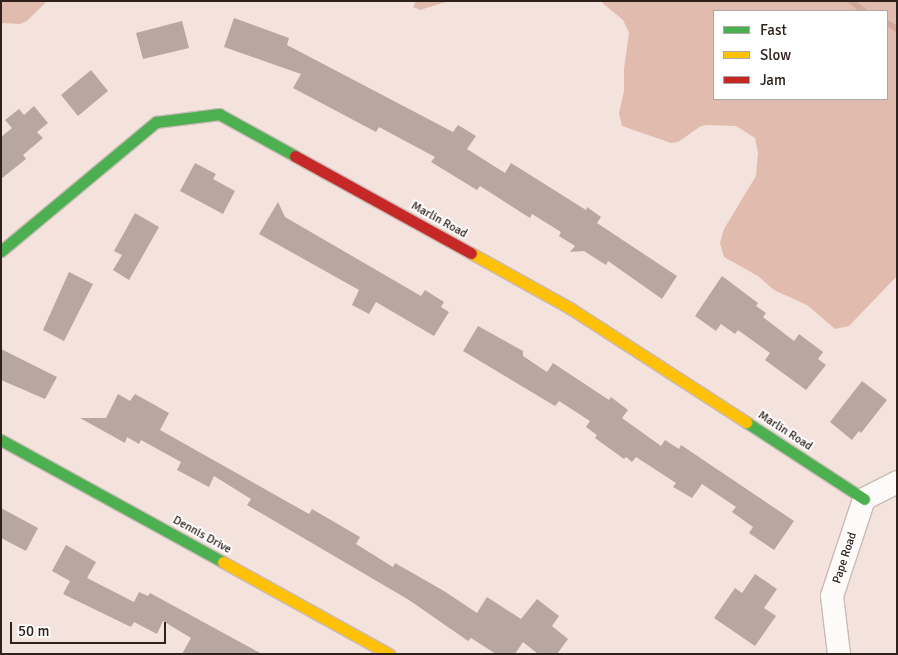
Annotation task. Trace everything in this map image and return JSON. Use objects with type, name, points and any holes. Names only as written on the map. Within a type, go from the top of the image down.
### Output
[{"type":"street","name":"Marlin Road","points":[[1,251],[156,122],[220,114],[570,308],[864,500]]},
{"type":"street","name":"Dennis Drive","points":[[1,440],[389,654]]},
{"type":"street","points":[[864,500],[897,482]]},
{"type":"street","name":"Pape Road","points":[[839,654],[832,596],[864,500]]},
{"type":"shaded area","points":[[1,1],[47,1],[27,21],[20,24],[1,23]]},
{"type":"shaded area","points":[[416,1],[449,1],[420,10],[413,7]]},
{"type":"shaded area","points":[[600,1],[897,1],[897,276],[849,326],[835,329],[807,305],[774,290],[758,276],[724,257],[720,243],[724,229],[756,176],[758,153],[755,138],[736,126],[708,125],[701,126],[678,142],[671,143],[622,126],[619,113],[624,91],[624,69],[629,33],[623,20]]},
{"type":"building","points":[[234,18],[289,38],[287,45],[453,132],[458,125],[476,136],[467,149],[505,173],[511,163],[586,210],[587,207],[601,217],[597,223],[677,276],[662,299],[608,261],[606,265],[584,251],[570,252],[575,246],[559,236],[561,232],[532,214],[530,218],[480,186],[477,190],[431,162],[435,157],[379,127],[376,132],[293,88],[301,74],[224,47]]},
{"type":"building","points":[[182,21],[189,48],[143,59],[136,33]]},
{"type":"building","points":[[91,70],[108,91],[78,116],[61,95]]},
{"type":"building","points":[[34,106],[48,123],[37,132],[43,138],[23,155],[26,159],[1,179],[1,137],[12,128],[5,120],[19,109],[24,115]]},
{"type":"building","points":[[195,163],[216,174],[213,179],[235,191],[223,214],[180,191]]},
{"type":"building","points":[[278,202],[285,217],[421,296],[425,290],[444,302],[441,307],[449,312],[434,336],[376,302],[369,314],[352,305],[359,290],[259,234]]},
{"type":"building","points":[[135,213],[159,227],[129,280],[113,270],[122,255],[114,251]]},
{"type":"building","points":[[69,272],[93,284],[64,341],[43,330]]},
{"type":"building","points":[[722,276],[758,303],[756,306],[766,313],[763,317],[794,341],[799,334],[823,352],[818,359],[826,365],[806,390],[765,360],[770,353],[738,330],[735,334],[721,324],[716,331],[695,316]]},
{"type":"building","points":[[478,326],[523,351],[523,356],[547,372],[553,363],[609,400],[611,397],[628,410],[622,418],[661,446],[665,440],[679,449],[681,445],[794,521],[774,550],[749,533],[753,527],[732,512],[736,507],[702,484],[692,498],[673,487],[676,483],[636,457],[632,462],[626,457],[624,459],[595,438],[597,435],[586,427],[590,421],[559,401],[555,406],[463,351]]},
{"type":"building","points":[[1,349],[57,377],[45,399],[1,380]]},
{"type":"building","points":[[862,381],[887,400],[861,433],[859,431],[852,440],[830,422]]},
{"type":"building","points":[[118,394],[130,401],[135,394],[169,413],[160,430],[309,514],[312,509],[360,537],[356,544],[393,567],[395,563],[444,591],[477,613],[487,597],[521,619],[537,599],[559,616],[552,626],[568,639],[557,654],[538,654],[523,642],[515,654],[496,654],[471,638],[468,641],[409,600],[247,505],[251,499],[214,476],[209,487],[177,470],[181,462],[141,440],[139,444],[127,437],[125,443],[80,418],[106,418]]},
{"type":"building","points":[[1,508],[38,528],[26,551],[1,538]]},
{"type":"building","points":[[66,545],[96,562],[87,578],[134,602],[139,592],[148,596],[150,593],[262,654],[182,654],[191,638],[163,621],[157,634],[134,622],[131,627],[63,594],[70,581],[52,571]]},
{"type":"building","points":[[755,574],[777,589],[764,608],[776,616],[755,646],[714,618],[735,588],[742,593]]},
{"type":"waterway","points":[[851,1],[863,10]]},
{"type":"waterway","points":[[888,24],[897,29]]},
{"type":"traffic: fast","points":[[1,251],[156,122],[219,114],[295,156]]},
{"type":"traffic: fast","points":[[746,422],[864,499]]},
{"type":"traffic: fast","points":[[1,440],[223,562]]},
{"type":"traffic: slow","points":[[471,253],[570,308],[746,422]]},
{"type":"traffic: slow","points":[[223,562],[389,654]]},
{"type":"traffic: jam","points":[[295,156],[471,253]]}]
